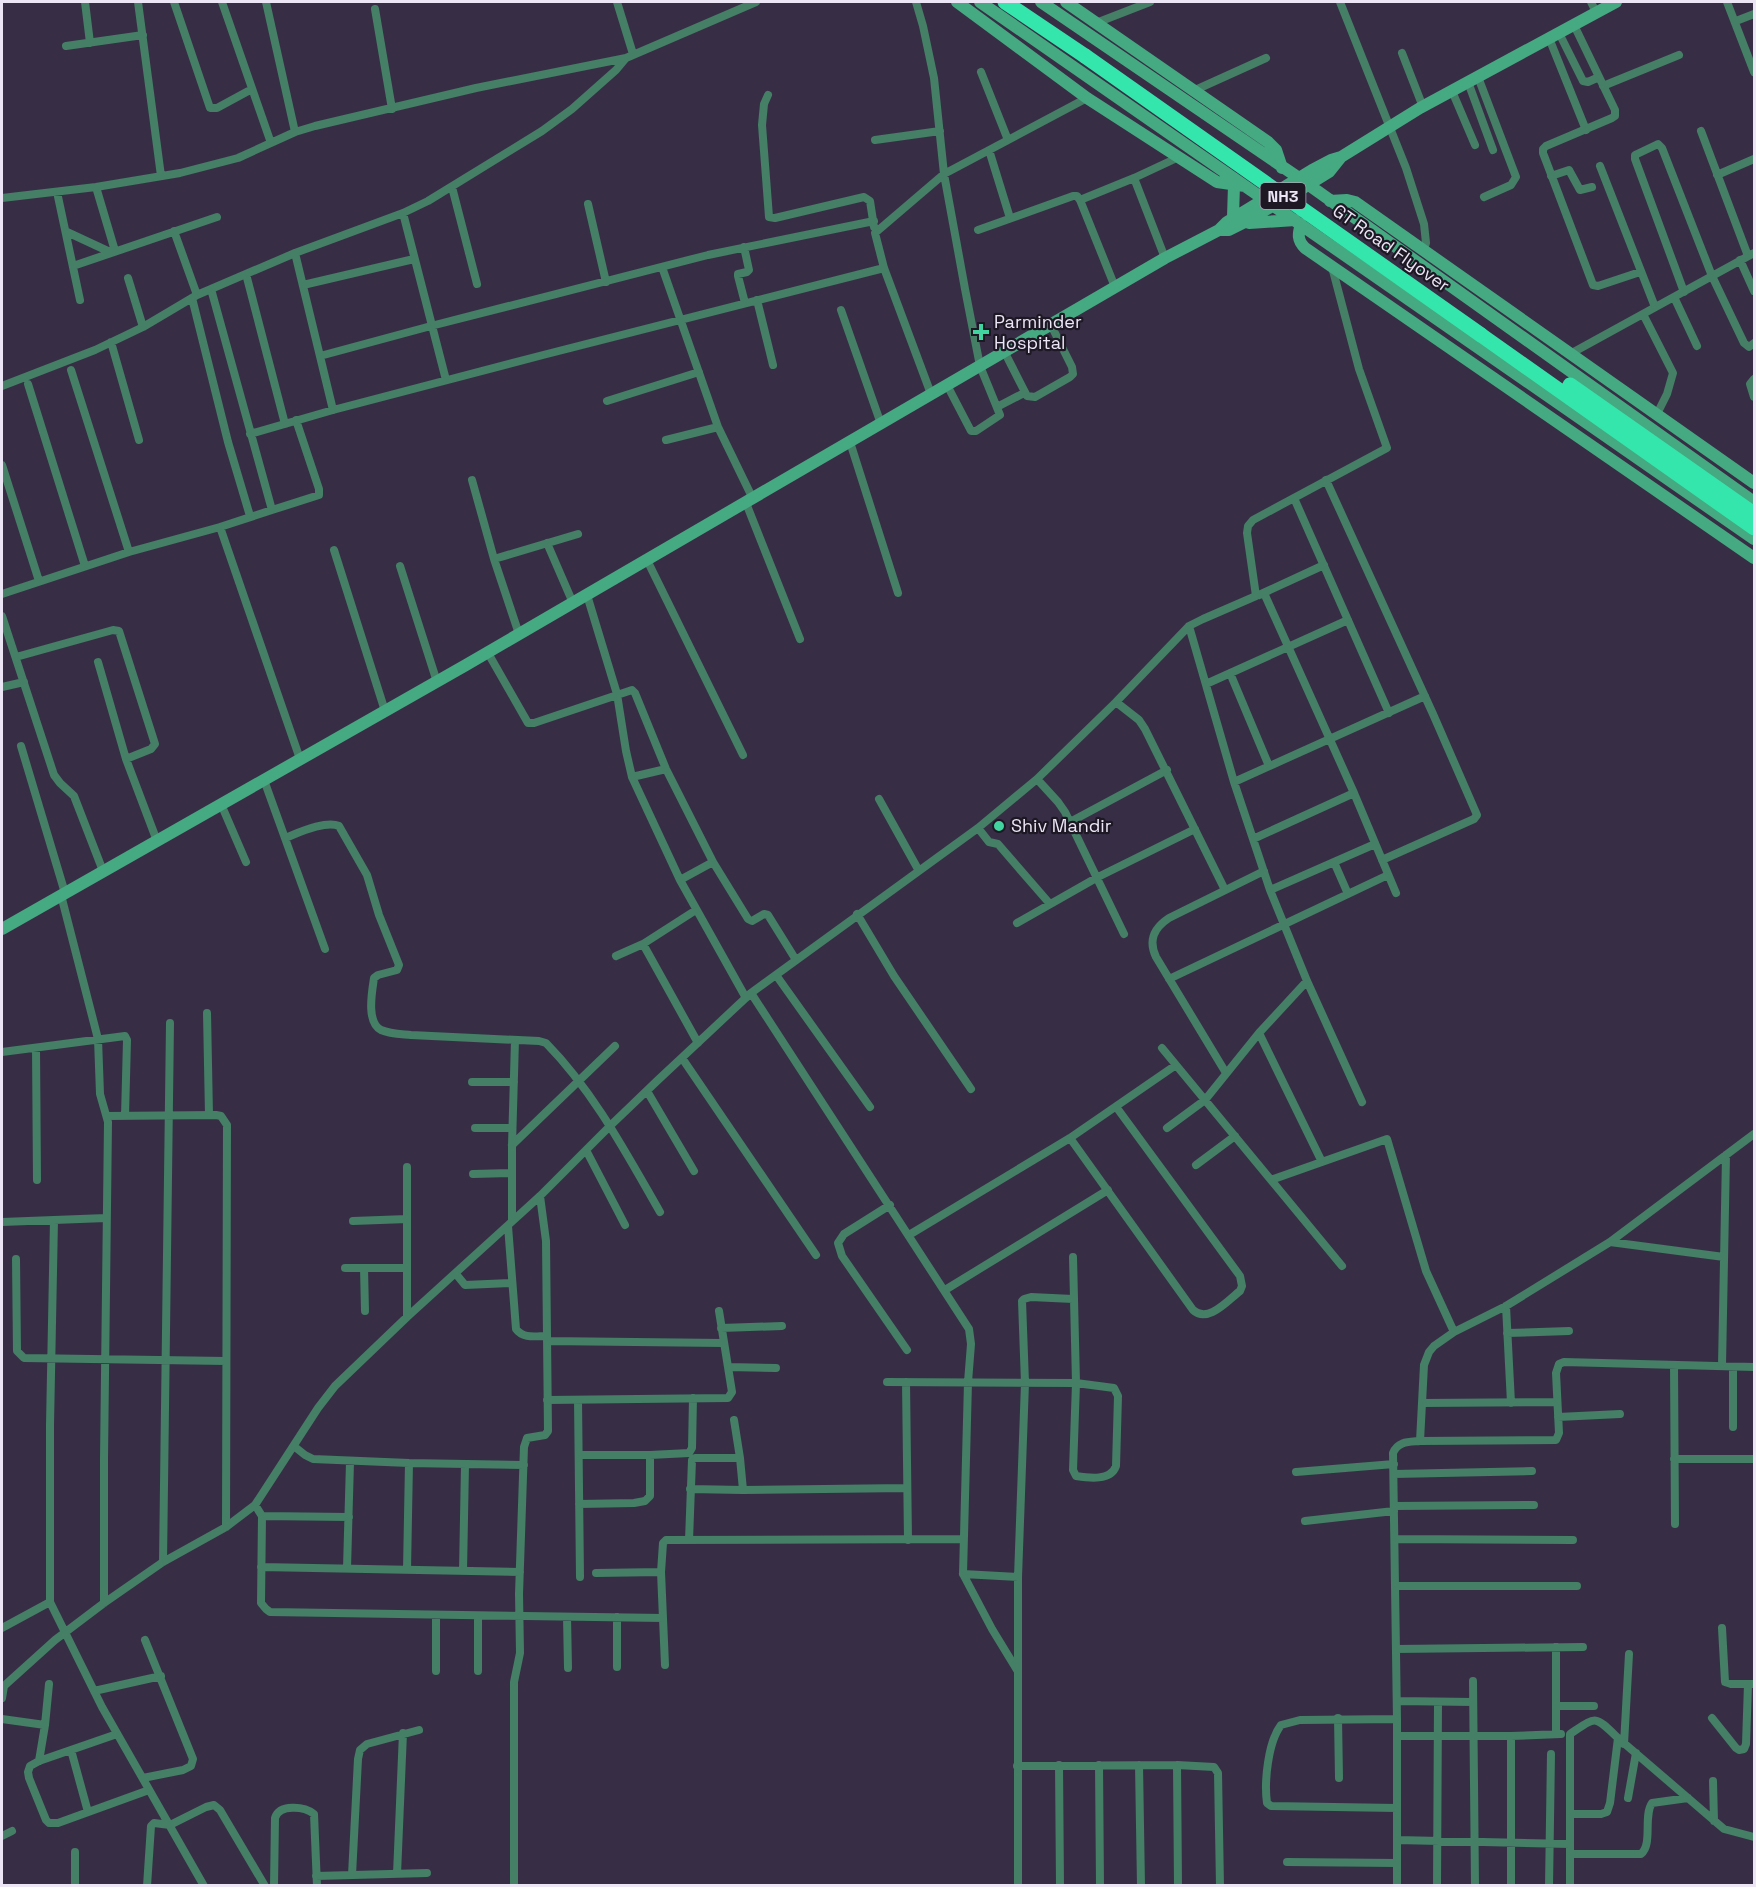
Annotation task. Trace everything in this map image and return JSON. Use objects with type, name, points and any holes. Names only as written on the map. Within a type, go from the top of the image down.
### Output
[{"type":"highway","name":"GT Road Flyover","points":[[1005,2],[1088,53]]},
{"type":"highway","name":"GT Road Flyover","points":[[1023,2],[1088,53],[1484,331],[1755,528]]},
{"type":"highway","name":"GT Road Flyover","points":[[1484,331],[1755,514]]},
{"type":"street","points":[[85,2],[90,42]]},
{"type":"street","points":[[138,2],[161,176]]},
{"type":"street","points":[[174,2],[210,108],[217,108],[252,89]]},
{"type":"street","points":[[222,2],[271,143]]},
{"type":"street","points":[[266,2],[295,132]]},
{"type":"street","points":[[617,2],[630,56]]},
{"type":"street","points":[[2,198],[96,187],[214,165],[238,158],[295,132],[334,121],[630,56],[735,6],[756,2]]},
{"type":"street","points":[[916,2],[930,54],[944,174],[980,366],[1000,413],[998,417],[976,431],[971,430],[947,385]]},
{"type":"street","points":[[957,2],[1087,98],[1217,182],[1240,186]]},
{"type":"street","points":[[980,2],[1240,186],[1270,202],[1418,308],[1755,539]]},
{"type":"street","points":[[1041,2],[1304,182],[1755,502]]},
{"type":"street","points":[[1066,2],[1268,142],[1276,150],[1282,168]]},
{"type":"street","points":[[1096,23],[1150,2]]},
{"type":"street","points":[[1340,2],[1407,168],[1426,235],[1424,250]]},
{"type":"street","points":[[2,929],[488,653],[1114,287],[1219,230],[1229,230],[1238,220],[1304,182],[1329,172],[1341,157],[1423,107],[1574,25],[1594,7],[1616,2]]},
{"type":"street","points":[[1727,2],[1755,72]]},
{"type":"street","points":[[375,9],[392,109]]},
{"type":"street","points":[[1736,21],[1755,14]]},
{"type":"street","points":[[1574,25],[1615,110],[1615,116],[1543,149],[1551,176],[1593,285],[1598,286],[1641,272]]},
{"type":"street","points":[[66,46],[143,35]]},
{"type":"street","points":[[1554,35],[1583,81],[1588,82],[1601,81],[1679,55]]},
{"type":"street","points":[[1554,35],[1586,130]]},
{"type":"street","points":[[1402,53],[1423,107]]},
{"type":"street","points":[[2,384],[111,342],[143,327],[194,296],[295,253],[403,213],[452,187],[542,131],[564,115],[630,56]]},
{"type":"street","points":[[1193,91],[1266,58]]},
{"type":"street","points":[[981,72],[1008,140]]},
{"type":"street","points":[[1473,80],[1493,150]]},
{"type":"street","points":[[1473,80],[1516,177],[1511,185],[1484,197]]},
{"type":"street","points":[[1452,91],[1475,146]]},
{"type":"street","points":[[768,95],[764,104],[762,125],[769,217],[776,218],[864,197],[870,201],[884,268],[931,394]]},
{"type":"street","points":[[875,233],[944,174],[1087,98]]},
{"type":"street","points":[[874,140],[940,131]]},
{"type":"street","points":[[1701,131],[1748,256],[1755,291]]},
{"type":"street","points":[[1684,292],[1635,159],[1637,154],[1658,144],[1662,148],[1712,276],[1744,344],[1749,346],[1755,343]]},
{"type":"street","points":[[989,150],[1010,218]]},
{"type":"street","points":[[1080,200],[1179,157]]},
{"type":"street","points":[[1717,175],[1755,159]]},
{"type":"street","points":[[1600,166],[1655,307]]},
{"type":"street","points":[[1551,176],[1569,170],[1580,190],[1592,187]]},
{"type":"street","points":[[1134,178],[1165,258]]},
{"type":"street","points":[[1238,220],[1240,186]]},
{"type":"street","points":[[96,187],[113,251]]},
{"type":"street","points":[[452,187],[477,284]]},
{"type":"street","points":[[57,192],[80,300]]},
{"type":"street","points":[[978,230],[1077,196],[1114,287]]},
{"type":"street","points":[[1330,201],[1355,202],[1755,483]]},
{"type":"street","points":[[588,204],[606,282]]},
{"type":"street","points":[[403,213],[446,380]]},
{"type":"street","points":[[73,266],[217,217]]},
{"type":"street","points":[[1238,220],[1298,222]]},
{"type":"street","points":[[320,356],[744,247],[874,221]]},
{"type":"street","points":[[1298,222],[1300,243],[1332,267],[1755,558]]},
{"type":"street","points":[[174,231],[194,296],[228,442],[250,516]]},
{"type":"street","points":[[67,232],[113,251]]},
{"type":"street","points":[[744,247],[749,270],[738,276],[745,303]]},
{"type":"street","points":[[295,253],[333,410]]},
{"type":"street","points":[[1570,354],[1748,256]]},
{"type":"street","points":[[303,285],[414,259]]},
{"type":"street","points":[[662,267],[718,427],[749,501],[800,639]]},
{"type":"street","points":[[1332,267],[1359,369],[1387,448],[1253,520],[1248,526],[1247,543],[1260,594],[1354,793],[1396,893]]},
{"type":"street","points":[[250,434],[446,380],[884,268]]},
{"type":"street","points":[[246,274],[285,423]]},
{"type":"street","points":[[128,278],[143,327]]},
{"type":"street","points":[[211,289],[272,510]]},
{"type":"street","points":[[1674,297],[1697,346]]},
{"type":"street","points":[[757,300],[773,365]]},
{"type":"street","points":[[841,310],[881,424]]},
{"type":"street","points":[[1643,314],[1673,373],[1667,394],[1657,414]]},
{"type":"street","points":[[1004,351],[1024,393],[1035,397],[1073,374],[1072,367],[1051,325]]},
{"type":"street","points":[[111,342],[139,440]]},
{"type":"street","points":[[71,370],[129,552]]},
{"type":"street","points":[[607,401],[699,372]]},
{"type":"street","points":[[1755,379],[1750,384],[1755,397]]},
{"type":"street","points":[[28,384],[86,566]]},
{"type":"street","points":[[997,407],[1024,393]]},
{"type":"street","points":[[2,594],[129,552],[220,527],[319,495],[296,420]]},
{"type":"street","points":[[666,440],[718,427]]},
{"type":"street","points":[[850,442],[898,593]]},
{"type":"street","points":[[2,465],[39,581]]},
{"type":"street","points":[[472,480],[494,559],[519,634]]},
{"type":"street","points":[[1326,480],[1476,812],[1476,817],[1382,860]]},
{"type":"street","points":[[1294,498],[1389,713]]},
{"type":"street","points":[[220,527],[300,759]]},
{"type":"street","points":[[494,559],[578,534]]},
{"type":"street","points":[[547,543],[573,603]]},
{"type":"street","points":[[334,550],[385,711]]},
{"type":"street","points":[[647,560],[743,755]]},
{"type":"street","points":[[4,1686],[65,1632],[104,1603],[163,1562],[226,1527],[255,1505],[295,1447],[318,1408],[335,1386],[540,1196],[611,1125],[749,996],[857,914],[978,828],[1037,779],[1189,626],[1324,565]]},
{"type":"street","points":[[400,566],[437,682]]},
{"type":"street","points":[[587,595],[617,694],[628,765],[680,880],[749,996],[890,1205],[969,1329],[971,1344],[963,1574],[1017,1670]]},
{"type":"street","points":[[2,616],[54,774],[74,796],[103,871]]},
{"type":"street","points":[[1206,684],[1348,620]]},
{"type":"street","points":[[1189,626],[1234,782],[1270,890],[1307,981],[1362,1102]]},
{"type":"street","points":[[16,657],[113,630],[119,631],[154,744],[151,749],[126,759]]},
{"type":"street","points":[[488,653],[528,723],[534,723],[632,690],[666,768],[713,862],[748,919],[752,921],[764,914],[768,915],[796,960]]},
{"type":"street","points":[[98,662],[126,759],[156,841]]},
{"type":"street","points":[[1230,673],[1269,766]]},
{"type":"street","points":[[2,687],[24,682]]},
{"type":"street","points":[[1234,782],[1425,696]]},
{"type":"street","points":[[1116,702],[1131,713],[1145,729],[1225,890]]},
{"type":"street","points":[[21,746],[63,894],[98,1039],[100,1094],[107,1116],[104,1603]]},
{"type":"street","points":[[632,777],[666,768]]},
{"type":"street","points":[[1070,822],[1167,770]]},
{"type":"street","points":[[1037,779],[1059,802],[1098,877],[1124,934]]},
{"type":"street","points":[[264,780],[325,950]]},
{"type":"street","points":[[1253,839],[1354,793]]},
{"type":"street","points":[[879,800],[919,871]]},
{"type":"street","points":[[221,804],[246,862]]},
{"type":"street","points":[[285,838],[336,824],[363,866],[399,965],[397,970],[375,978],[372,1009],[378,1027],[390,1033],[420,1036],[546,1043],[611,1125],[660,1212]]},
{"type":"street","points":[[978,828],[989,842],[998,844],[1050,904]]},
{"type":"street","points":[[1017,922],[1098,877],[1195,829]]},
{"type":"street","points":[[1270,890],[1376,844]]},
{"type":"street","points":[[680,880],[713,862]]},
{"type":"street","points":[[1334,862],[1348,894]]},
{"type":"street","points":[[1226,1073],[1153,950],[1153,937],[1160,924],[1169,918],[1264,871]]},
{"type":"street","points":[[1169,979],[1388,875]]},
{"type":"street","points":[[616,957],[643,944],[696,910]]},
{"type":"street","points":[[857,914],[894,976],[971,1089]]},
{"type":"street","points":[[643,944],[698,1042]]},
{"type":"street","points":[[776,975],[870,1107]]},
{"type":"street","points":[[1167,1128],[1205,1100],[1259,1034],[1307,981]]},
{"type":"street","points":[[207,1013],[209,1114]]},
{"type":"street","points":[[163,1562],[170,1023]]},
{"type":"street","points":[[1259,1034],[1322,1162]]},
{"type":"street","points":[[2,1052],[121,1035],[126,1037],[125,1116]]},
{"type":"street","points":[[515,1040],[510,1224],[514,1319],[518,1332],[525,1336],[547,1339],[723,1343]]},
{"type":"street","points":[[512,1145],[615,1046]]},
{"type":"street","points":[[36,1048],[37,1180]]},
{"type":"street","points":[[1162,1048],[1342,1266]]},
{"type":"street","points":[[682,1058],[816,1255]]},
{"type":"street","points":[[909,1235],[1071,1138],[1176,1065]]},
{"type":"street","points":[[472,1082],[514,1082]]},
{"type":"street","points":[[647,1091],[694,1171]]},
{"type":"street","points":[[1071,1138],[1196,1314],[1207,1315],[1240,1291],[1242,1286],[1240,1276],[1117,1108]]},
{"type":"street","points":[[107,1116],[209,1114],[225,1119],[228,1130],[226,1527]]},
{"type":"street","points":[[475,1128],[512,1128]]},
{"type":"street","points":[[1420,1442],[1425,1358],[1434,1346],[1454,1332],[1506,1306],[1610,1242],[1755,1134]]},
{"type":"street","points":[[1196,1165],[1235,1136]]},
{"type":"street","points":[[1271,1180],[1387,1139],[1426,1271],[1454,1332]]},
{"type":"street","points":[[586,1150],[625,1225]]},
{"type":"street","points":[[1722,1366],[1726,1155]]},
{"type":"street","points":[[407,1167],[407,1317]]},
{"type":"street","points":[[473,1174],[512,1173]]},
{"type":"street","points":[[945,1290],[1108,1190]]},
{"type":"street","points":[[514,1886],[514,1682],[519,1659],[524,1447],[527,1438],[545,1435],[548,1431],[546,1241],[540,1196]]},
{"type":"street","points":[[890,1205],[844,1234],[838,1243],[842,1256],[907,1350]]},
{"type":"street","points":[[2,1222],[106,1218]]},
{"type":"street","points":[[353,1221],[407,1218]]},
{"type":"street","points":[[54,1220],[50,1602],[117,1734],[201,1884]]},
{"type":"street","points":[[1610,1242],[1724,1257]]},
{"type":"street","points":[[887,1382],[1076,1383],[1111,1386],[1117,1391],[1116,1466],[1114,1472],[1109,1476],[1081,1477],[1074,1474],[1076,1383],[1073,1257]]},
{"type":"street","points":[[16,1259],[17,1352],[24,1358],[226,1360]]},
{"type":"street","points":[[345,1268],[407,1268]]},
{"type":"street","points":[[364,1268],[365,1311]]},
{"type":"street","points":[[456,1274],[465,1285],[512,1283]]},
{"type":"street","points":[[1018,1886],[1018,1577],[1025,1383],[1022,1315],[1024,1299],[1031,1297],[1073,1299]]},
{"type":"street","points":[[1506,1306],[1511,1402]]},
{"type":"street","points":[[547,1400],[722,1399],[731,1396],[719,1311]]},
{"type":"street","points":[[721,1328],[782,1326]]},
{"type":"street","points":[[1507,1333],[1569,1331]]},
{"type":"street","points":[[1397,1886],[1394,1509],[1396,1446],[1420,1442],[1556,1440],[1559,1433],[1556,1373],[1559,1364],[1567,1362],[1755,1367]]},
{"type":"street","points":[[1674,1365],[1675,1524]]},
{"type":"street","points":[[728,1367],[776,1368]]},
{"type":"street","points":[[1733,1367],[1733,1427]]},
{"type":"street","points":[[906,1382],[908,1540]]},
{"type":"street","points":[[579,1455],[686,1454],[691,1451],[693,1398]]},
{"type":"street","points":[[578,1401],[580,1577]]},
{"type":"street","points":[[1422,1403],[1557,1402]]},
{"type":"street","points":[[1558,1417],[1620,1414]]},
{"type":"street","points":[[734,1420],[743,1490]]},
{"type":"street","points":[[295,1447],[309,1458],[350,1462],[524,1465]]},
{"type":"street","points":[[579,1504],[645,1501],[650,1496],[650,1455]]},
{"type":"street","points":[[689,1540],[691,1463],[693,1459],[740,1458]]},
{"type":"street","points":[[1674,1459],[1755,1459]]},
{"type":"street","points":[[347,1568],[350,1462]]},
{"type":"street","points":[[407,1570],[409,1464]]},
{"type":"street","points":[[1296,1472],[1394,1464]]},
{"type":"street","points":[[464,1571],[465,1465]]},
{"type":"street","points":[[1394,1474],[1532,1471]]},
{"type":"street","points":[[690,1489],[906,1488]]},
{"type":"street","points":[[255,1505],[262,1516],[261,1603],[270,1612],[663,1618]]},
{"type":"street","points":[[1305,1521],[1394,1509],[1534,1505]]},
{"type":"street","points":[[262,1516],[349,1517]]},
{"type":"street","points":[[665,1665],[662,1572],[664,1541],[671,1539],[964,1539]]},
{"type":"street","points":[[1395,1539],[1573,1540]]},
{"type":"street","points":[[261,1567],[520,1572]]},
{"type":"street","points":[[596,1573],[662,1572]]},
{"type":"street","points":[[963,1574],[1018,1577]]},
{"type":"street","points":[[1395,1586],[1576,1586]]},
{"type":"street","points":[[2,1628],[50,1602]]},
{"type":"street","points":[[436,1615],[436,1671]]},
{"type":"street","points":[[478,1616],[478,1671]]},
{"type":"street","points":[[567,1617],[568,1668]]},
{"type":"street","points":[[616,1617],[617,1667]]},
{"type":"street","points":[[1712,1718],[1736,1748],[1744,1749],[1751,1684],[1725,1682],[1722,1628]]},
{"type":"street","points":[[143,1778],[183,1770],[193,1763],[191,1752],[146,1640]]},
{"type":"street","points":[[1556,1647],[1556,1734]]},
{"type":"street","points":[[1396,1648],[1583,1647]]},
{"type":"street","points":[[1571,1814],[1607,1812],[1621,1741],[1629,1654]]},
{"type":"street","points":[[2,1676],[4,1686],[2,1698]]},
{"type":"street","points":[[94,1691],[161,1676]]},
{"type":"street","points":[[1473,1681],[1475,1886]]},
{"type":"street","points":[[39,1761],[45,1725],[48,1683]]},
{"type":"street","points":[[1397,1701],[1473,1702]]},
{"type":"street","points":[[1437,1886],[1438,1702]]},
{"type":"street","points":[[1556,1706],[1594,1706]]},
{"type":"street","points":[[1397,1719],[1338,1718],[1293,1721],[1279,1726],[1268,1767],[1267,1803],[1271,1806],[1397,1808]]},
{"type":"street","points":[[1338,1718],[1339,1778]]},
{"type":"street","points":[[2,1719],[45,1725]]},
{"type":"street","points":[[1397,1736],[1473,1737],[1570,1734],[1595,1720],[1601,1722],[1714,1821],[1731,1832],[1755,1837]]},
{"type":"street","points":[[352,1875],[360,1750],[367,1744],[419,1730]]},
{"type":"street","points":[[397,1874],[403,1733]]},
{"type":"street","points":[[117,1734],[32,1764],[28,1772],[43,1815],[48,1822],[57,1823],[149,1790]]},
{"type":"street","points":[[1570,1734],[1570,1886]]},
{"type":"street","points":[[1511,1736],[1511,1886]]},
{"type":"street","points":[[71,1750],[88,1812]]},
{"type":"street","points":[[1628,1798],[1636,1753]]},
{"type":"street","points":[[1549,1886],[1551,1754]]},
{"type":"street","points":[[1099,1765],[1100,1886]]},
{"type":"street","points":[[1139,1765],[1141,1886]]},
{"type":"street","points":[[1017,1766],[1177,1765],[1214,1767],[1218,1773],[1221,1886]]},
{"type":"street","points":[[1177,1765],[1178,1886]]},
{"type":"street","points":[[1059,1766],[1060,1886]]},
{"type":"street","points":[[1713,1781],[1714,1821]]},
{"type":"street","points":[[1397,1840],[1549,1844],[1570,1849],[1641,1854],[1646,1849],[1650,1806],[1657,1801],[1688,1798]]},
{"type":"street","points":[[147,1886],[151,1826],[154,1824],[170,1825],[210,1806],[218,1806],[266,1886]]},
{"type":"street","points":[[274,1886],[276,1812],[305,1809],[314,1814],[317,1886]]},
{"type":"street","points":[[2,1836],[12,1831]]},
{"type":"street","points":[[75,1852],[75,1886]]},
{"type":"street","points":[[1287,1862],[1397,1863]]},
{"type":"street","points":[[316,1876],[427,1873]]},
{"type":"place","name":"Parminder Hospital","points":[[981,332]]},
{"type":"place","name":"Shiv Mandir","points":[[999,826]]}]
